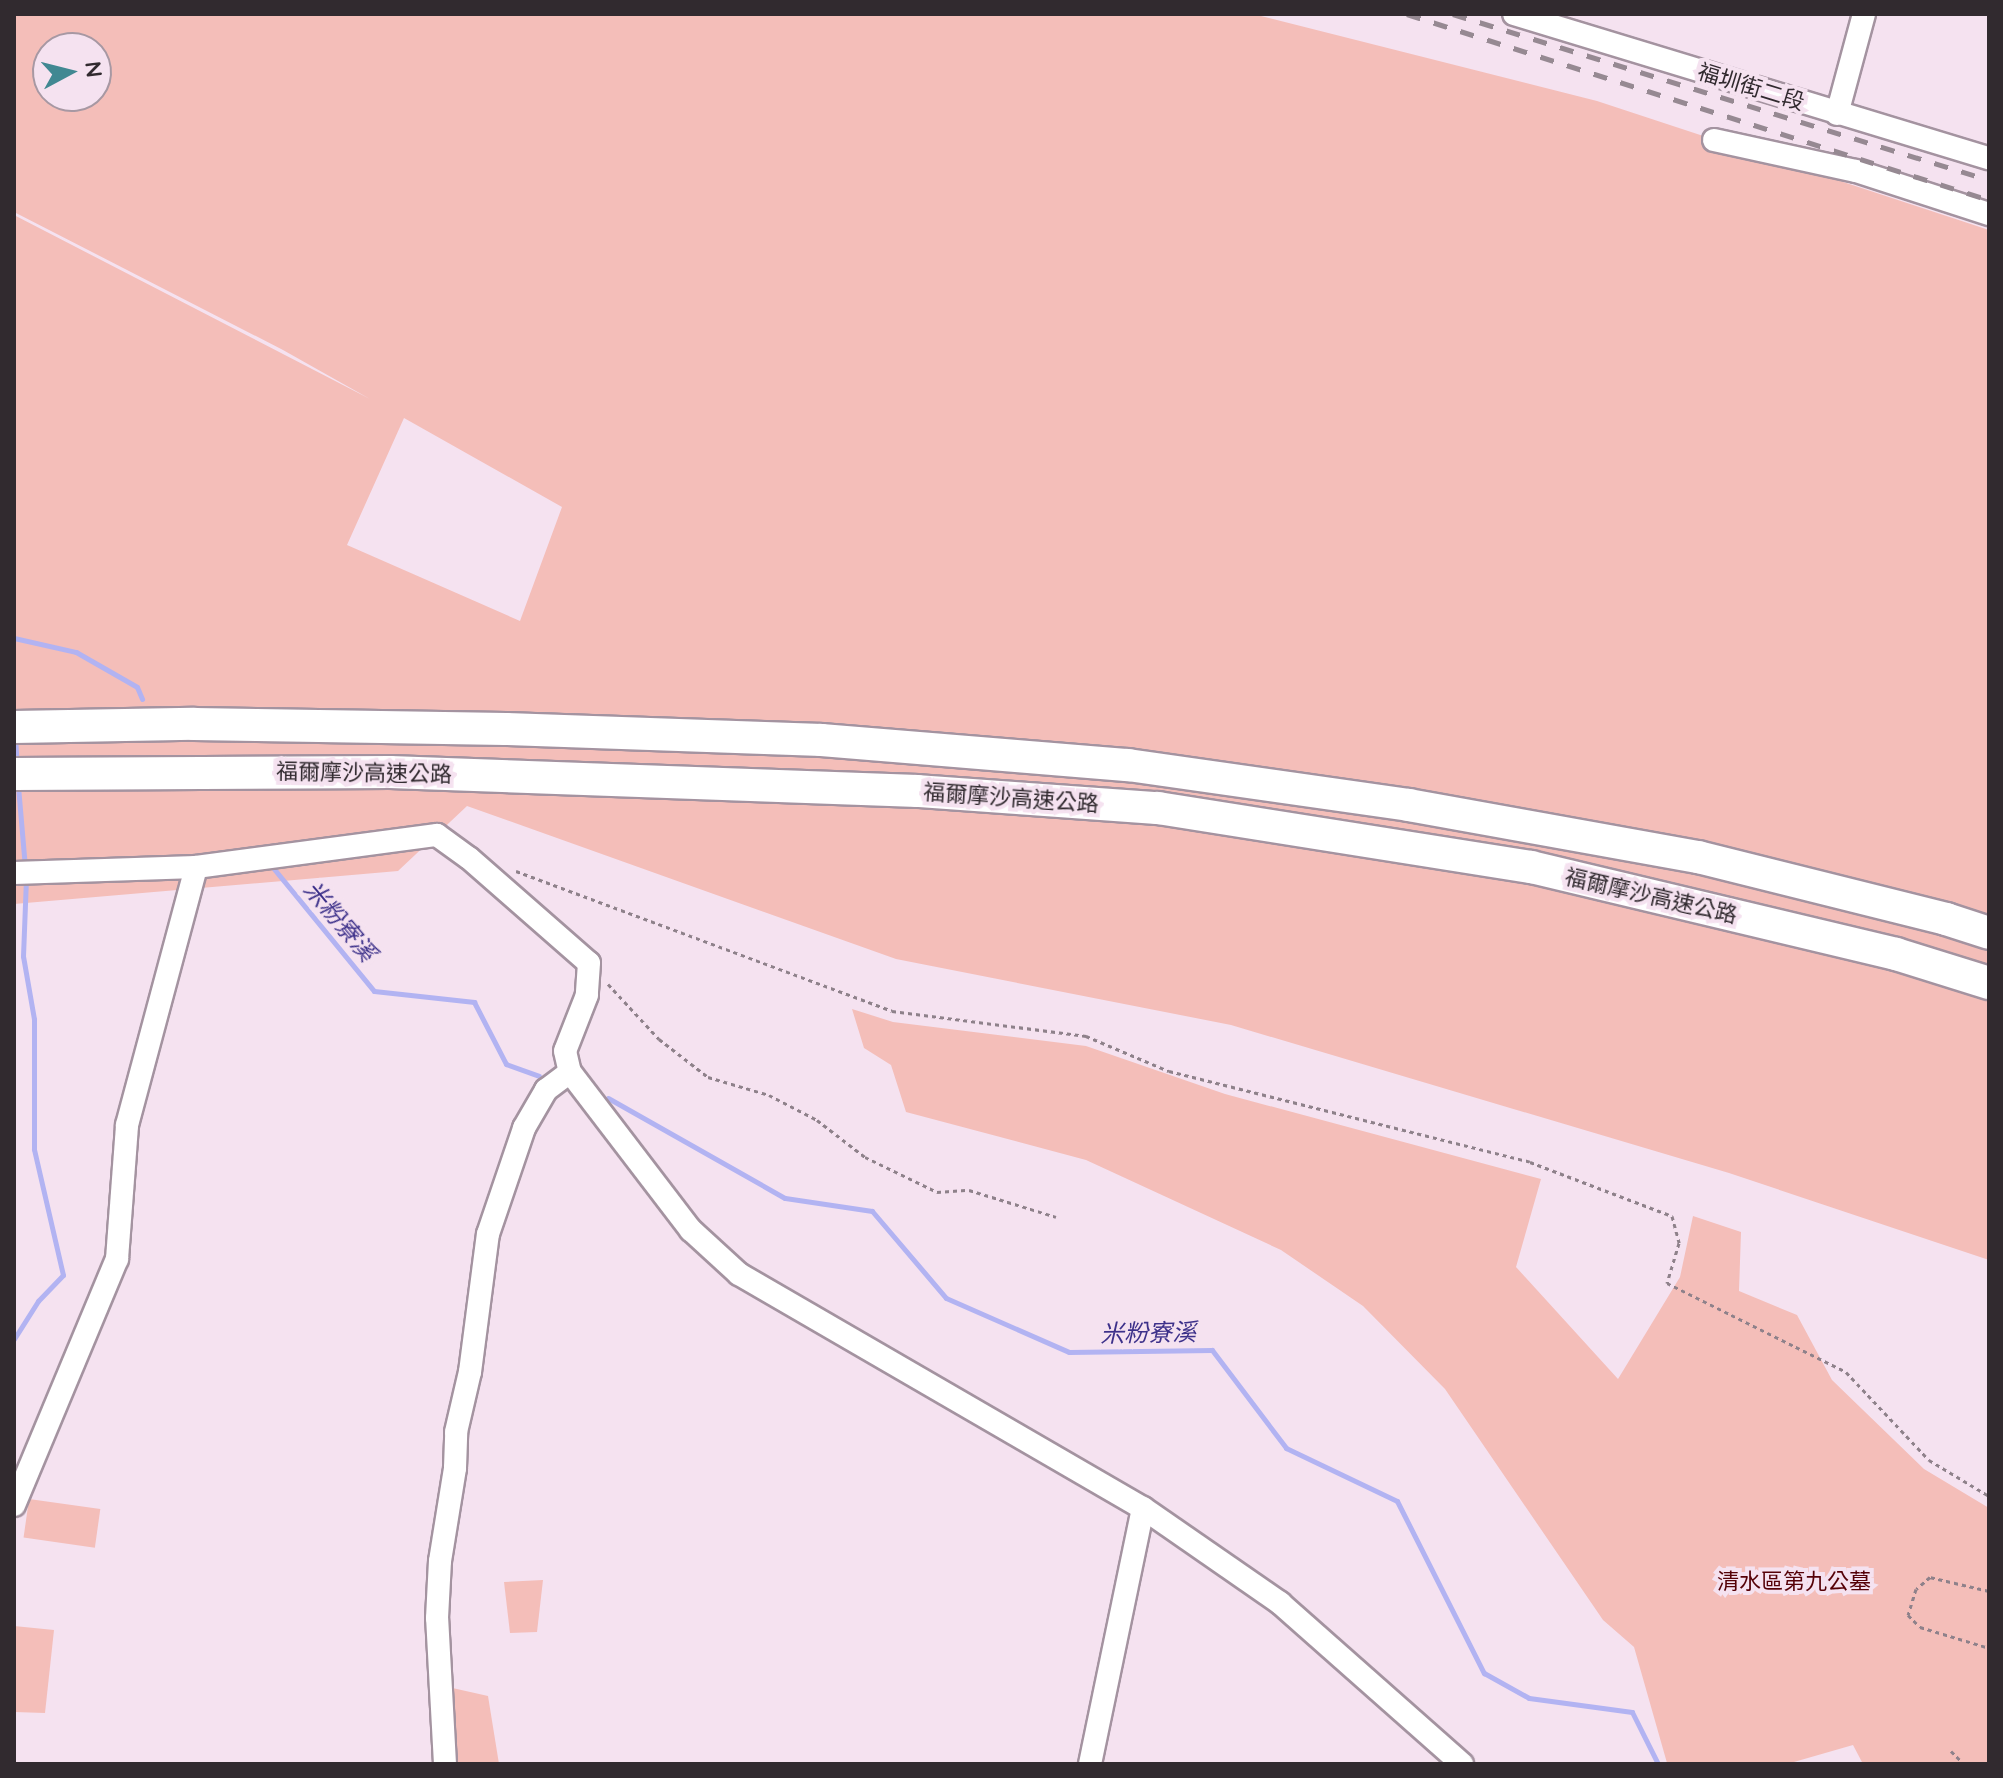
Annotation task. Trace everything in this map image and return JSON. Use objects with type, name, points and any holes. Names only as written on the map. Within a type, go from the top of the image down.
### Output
[{"type":"highway","name":"福爾摩沙高速公路","points":[[14,727],[225,724],[822,740],[1128,765],[1409,805],[1698,857],[1946,919],[1989,933]]},
{"type":"highway","name":"福爾摩沙高速公路","points":[[14,774],[390,772],[918,791],[1158,808],[1531,867],[1896,954],[1989,983]]},
{"type":"street","name":"福圳街二段","points":[[1514,14],[1989,158]]},
{"type":"street","points":[[1837,114],[1864,14]]},
{"type":"street","points":[[1714,140],[1856,171],[1989,214]]},
{"type":"street","points":[[14,873],[196,867],[437,835],[469,858],[589,963],[587,995],[565,1051],[570,1072],[691,1230],[739,1274],[1143,1508],[1280,1603],[1462,1764]]},
{"type":"street","points":[[14,1505],[117,1259],[127,1125],[196,867]]},
{"type":"street","points":[[445,1764],[437,1618],[440,1561],[455,1468],[456,1432],[470,1372],[488,1234],[524,1128],[546,1090],[570,1072]]},
{"type":"street","points":[[1090,1764],[1143,1508]]},
{"type":"path","points":[[515,871],[892,1011],[1086,1036],[1169,1071],[1530,1162],[1672,1216],[1679,1243],[1667,1283],[1846,1372],[1929,1460],[1989,1496]]},
{"type":"path","points":[[589,963],[659,1039],[708,1077],[769,1095],[817,1120],[865,1157],[937,1192],[969,1190],[1056,1217]]},
{"type":"path","points":[[1989,1591],[1930,1577],[1916,1589],[1908,1615],[1920,1627],[1989,1648]]},
{"type":"path","points":[[1951,1751],[1964,1764]]},
{"type":"green space","points":[[14,14],[1253,14],[1597,101],[1989,230],[1989,1260],[1729,1173],[1231,1025],[896,959],[467,806],[398,871],[14,904],[14,215],[370,399],[283,350],[14,212]],"holes":[[[404,418],[562,507],[520,621],[347,545]]]},
{"type":"green space","name":"清水區第九公墓","points":[[852,1009],[893,1022],[1086,1046],[1225,1094],[1541,1179],[1516,1267],[1618,1379],[1680,1277],[1693,1216],[1741,1232],[1739,1291],[1797,1315],[1832,1380],[1924,1469],[1989,1508],[1989,1764],[1863,1764],[1853,1745],[1787,1764],[1667,1763],[1634,1647],[1603,1620],[1445,1389],[1363,1306],[1281,1250],[1086,1160],[906,1112],[891,1065],[864,1048]]},
{"type":"green space","points":[[29,1499],[100,1509],[95,1548],[24,1538]]},
{"type":"green space","points":[[543,1580],[537,1632],[510,1633],[504,1582]]},
{"type":"green space","points":[[14,1626],[54,1630],[45,1713],[14,1712]]},
{"type":"green space","points":[[448,1687],[488,1696],[499,1764],[449,1764]]},
{"type":"waterway","name":"米粉寮溪","points":[[14,638],[76,652],[137,687],[142,699]]},
{"type":"waterway","points":[[15,738],[17,764]]},
{"type":"waterway","points":[[18,786],[25,867]]},
{"type":"waterway","name":"米粉寮溪","points":[[270,864],[374,991],[474,1002],[506,1064],[539,1076]]},
{"type":"waterway","points":[[14,1339],[38,1301],[63,1275],[34,1149],[34,1019],[23,956],[26,877]]},
{"type":"waterway","name":"米粉寮溪","points":[[608,1098],[785,1198],[872,1211],[946,1298],[1069,1352],[1212,1350],[1286,1448],[1397,1501],[1484,1673],[1529,1698],[1632,1712],[1658,1764]]},
{"type":"railway","points":[[1407,14],[1989,200]]},
{"type":"railway","points":[[1453,14],[1989,180]]}]
